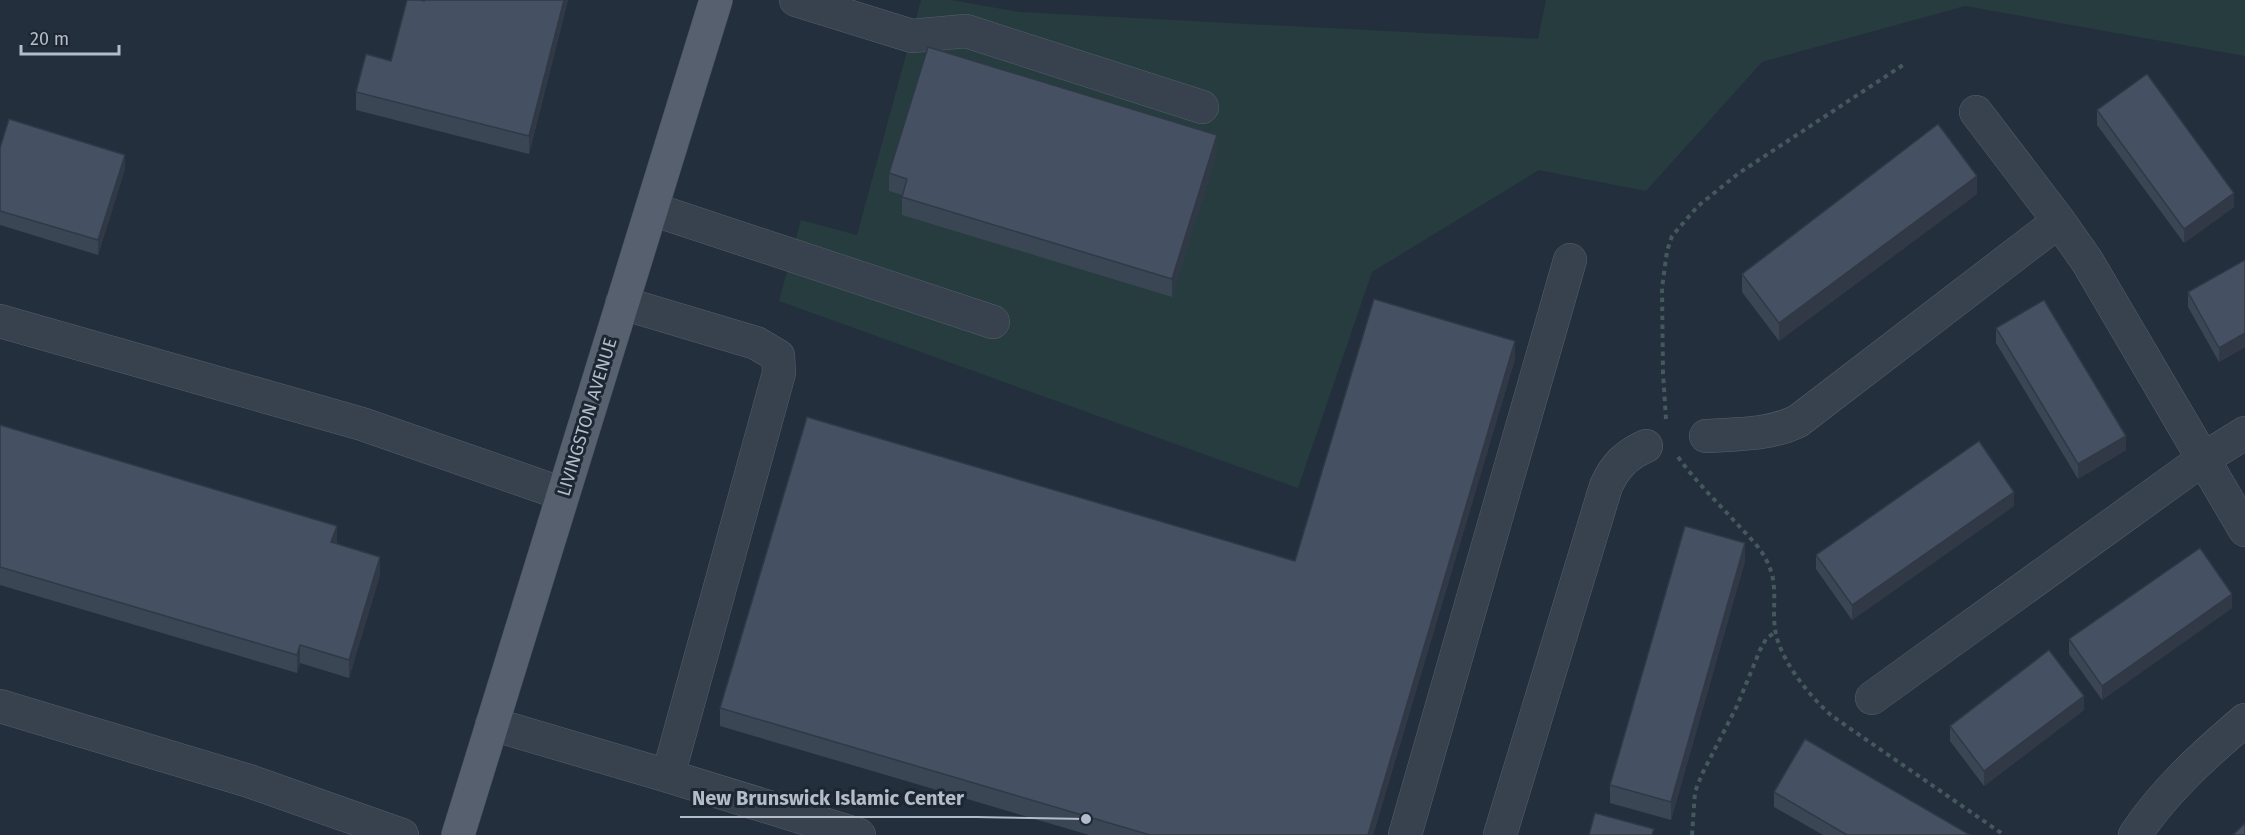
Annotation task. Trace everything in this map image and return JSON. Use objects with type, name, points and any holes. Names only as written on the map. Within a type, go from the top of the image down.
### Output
[{"type":"main road","name":"LIVINGSTON AVENUE","points":[[458,835],[716,0]]},
{"type":"street","points":[[796,0],[912,36],[966,31],[1202,107]]},
{"type":"street","points":[[1976,112],[2087,261],[2245,530]]},
{"type":"street","points":[[652,209],[993,322]]},
{"type":"street","points":[[1706,436],[1767,431],[1784,428],[1798,421],[2059,221]]},
{"type":"street","points":[[1405,835],[1570,260]]},
{"type":"street","points":[[622,303],[756,343],[778,356],[779,373],[668,776]]},
{"type":"street","points":[[0,321],[362,424],[563,494]]},
{"type":"street","points":[[1872,698],[2203,459],[2245,433]]},
{"type":"street","points":[[1500,835],[1606,486],[1612,472],[1622,460],[1646,446]]},
{"type":"street","points":[[0,706],[249,782],[402,835]]},
{"type":"street","points":[[2134,835],[2196,763],[2245,720]]},
{"type":"street","points":[[492,724],[859,835]]},
{"type":"path","points":[[1692,835],[1695,792],[1702,774],[1737,706],[1760,650],[1766,639],[1776,632]]},
{"type":"green space","points":[[921,0],[951,0],[1020,12],[1538,39],[1546,0],[2245,0],[2245,56],[1965,6],[1762,62],[1646,191],[1539,170],[1372,272],[1298,488],[779,301],[801,220],[857,235]]},
{"type":"building","points":[[407,0],[564,0],[529,136],[356,92],[366,54],[391,61]]},
{"type":"building","points":[[928,47],[1217,135],[1172,279],[902,197],[907,179],[889,173]]},
{"type":"building","points":[[2147,74],[2234,193],[2184,229],[2097,110]]},
{"type":"building","points":[[9,119],[125,155],[98,240],[0,211],[0,148]]},
{"type":"building","points":[[1938,124],[1977,176],[1779,323],[1742,274]]},
{"type":"building","points":[[2245,260],[2245,333],[2219,348],[2188,292]]},
{"type":"building","points":[[1374,299],[1515,341],[1368,835],[1150,835],[720,708],[807,417],[1295,561]]},
{"type":"building","points":[[2044,300],[2126,436],[2078,464],[1996,328]]},
{"type":"building","points":[[0,425],[337,526],[331,542],[380,557],[349,660],[300,645],[297,655],[0,567]]},
{"type":"building","points":[[1979,441],[2014,492],[1852,605],[1816,555]]},
{"type":"building","points":[[1685,526],[1745,543],[1671,802],[1610,785]]},
{"type":"building","points":[[2200,548],[2232,594],[2102,686],[2069,639]]},
{"type":"building","points":[[2049,650],[2084,696],[1984,771],[1950,726]]},
{"type":"building","points":[[1805,739],[1970,835],[1847,835],[1774,792]]},
{"type":"building","points":[[1595,813],[1654,829],[1652,835],[1589,835]]},
{"type":"building","points":[[2245,823],[2245,835],[2233,835]]},
{"type":"place","name":"New Brunswick Islamic Center","points":[[1086,819]]}]
